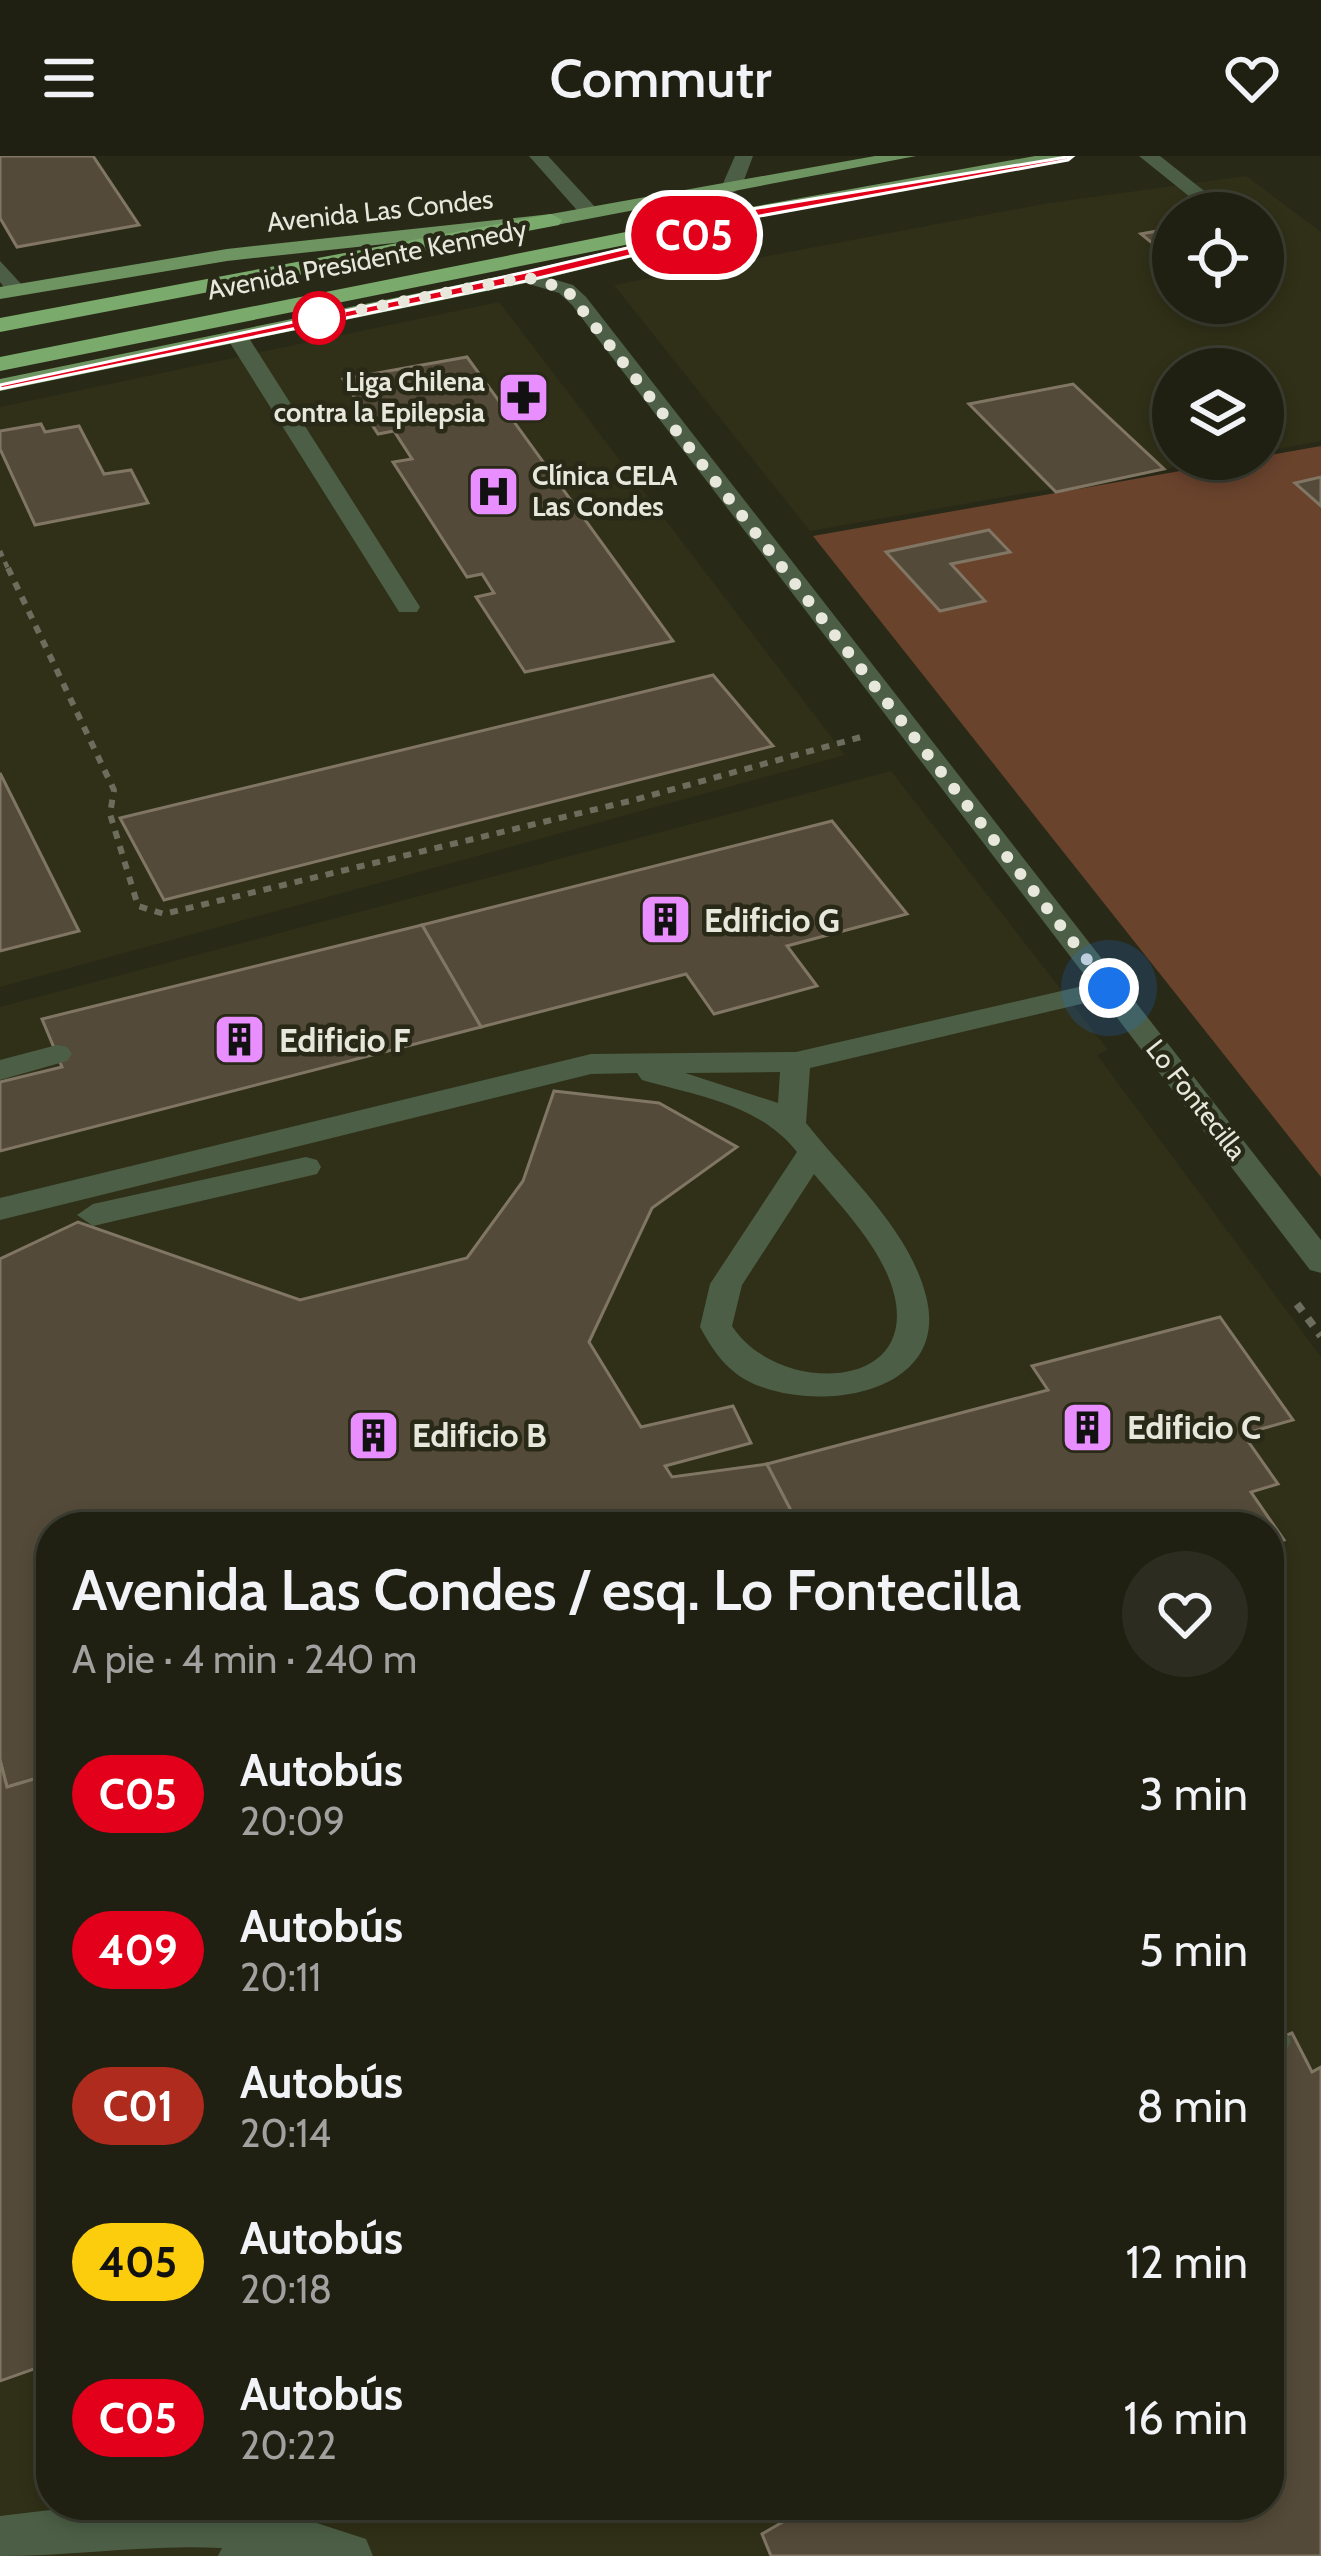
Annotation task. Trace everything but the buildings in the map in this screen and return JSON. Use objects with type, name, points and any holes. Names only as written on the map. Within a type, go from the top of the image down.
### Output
[{"type":"highway","name":"Avenida Presidente Kennedy","points":[[0,364],[746,214]]},
{"type":"highway","name":"Avenida Presidente Kennedy","points":[[0,326],[550,220]]},
{"type":"main road","name":"Avenida Las Condes","points":[[8,291],[206,258],[550,220],[907,156]]},
{"type":"main road","points":[[0,385],[526,277],[687,238],[746,214],[1067,156]]},
{"type":"street","points":[[538,156],[590,213]]},
{"type":"street","points":[[731,188],[744,156]]},
{"type":"street","points":[[1148,156],[1195,192]]},
{"type":"street","points":[[0,267],[8,291]]},
{"type":"street","name":"Lo Fontecilla","points":[[526,277],[566,289],[579,301],[1321,1262]]},
{"type":"street","points":[[236,334],[408,607]]},
{"type":"street","points":[[0,1209],[591,1064],[796,1062],[1109,988]]},
{"type":"street","points":[[0,1070],[57,1054]]},
{"type":"street","points":[[791,1124],[796,1062]]},
{"type":"street","points":[[591,1064],[717,1089],[791,1124],[874,1233],[912,1301],[909,1337],[897,1361],[859,1384],[825,1389],[773,1378],[755,1369],[738,1358],[716,1327],[726,1284],[812,1153]]},
{"type":"street","points":[[93,1215],[306,1167]]},
{"type":"street","points":[[0,2540],[46,2530],[156,2521],[255,2529],[350,2556]]},
{"type":"path","points":[[0,551],[114,790],[110,814],[138,906],[164,914],[634,800],[905,724]]},
{"type":"shaded area","points":[[1246,176],[1267,192],[1152,192],[1152,324],[1284,324],[1284,204],[1321,232],[1321,441],[1284,448],[1284,348],[1152,348],[1152,471],[810,531],[614,285],[1049,203]]},
{"type":"shaded area","points":[[499,302],[845,755],[0,987],[0,407]]},
{"type":"shaded area","points":[[1321,446],[1321,1177],[813,536],[1152,476],[1152,480],[1284,480],[1284,453]]},
{"type":"shaded area","points":[[891,771],[1108,1050],[1097,1055],[1321,1357],[1321,2556],[0,2556],[0,1007]]},
{"type":"bus line","name":"C05","points":[[0,385],[526,277],[687,238],[746,214],[1068,156]]},
{"type":"place","name":"Liga Chilena contra la Epilepsia","points":[[524,398]]},
{"type":"place","name":"Clínica CELA Las Condes","points":[[493,492]]},
{"type":"place","name":"Edificio G","points":[[665,920]]},
{"type":"place","name":"Edificio F","points":[[240,1040]]},
{"type":"place","name":"Edificio C","points":[[1088,1427]]},
{"type":"place","name":"Edificio B","points":[[373,1435]]},
{"type":"route","points":[[319,318],[526,277],[566,289],[1109,988]]}]
